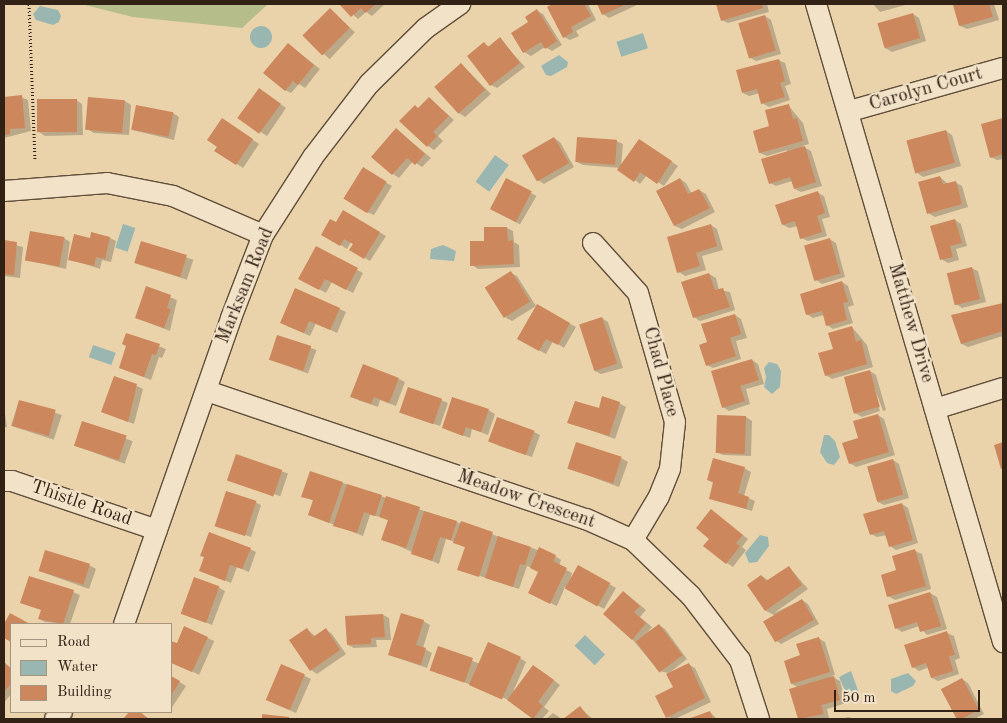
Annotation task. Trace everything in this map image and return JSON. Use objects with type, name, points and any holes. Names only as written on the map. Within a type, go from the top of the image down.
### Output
[{"type":"street","name":"Marksam Road","points":[[124,623],[263,235],[313,158],[369,84],[426,28],[460,4]]},
{"type":"street","name":"Matthew Drive","points":[[816,4],[850,111],[1003,642]]},
{"type":"street","name":"Carolyn Court","points":[[850,111],[1003,68]]},
{"type":"street","points":[[4,191],[107,183],[173,196],[263,235]]},
{"type":"street","name":"Chad Place","points":[[593,243],[638,293],[675,422],[670,469],[658,498],[633,540]]},
{"type":"street","points":[[935,409],[1003,388]]},
{"type":"street","name":"Meadow Crescent","points":[[207,391],[586,519],[633,540],[691,596],[740,660],[759,719]]},
{"type":"street","name":"Thistle Road","points":[[4,481],[12,481],[157,530]]},
{"type":"path","points":[[29,4],[34,159]]},
{"type":"green space","points":[[81,4],[268,4],[242,28],[133,17]]},
{"type":"water","points":[[40,6],[58,10],[61,16],[59,22],[53,25],[36,20],[33,14]]},
{"type":"water","points":[[261,26],[269,29],[272,37],[269,45],[261,48],[253,45],[250,37],[253,29]]},
{"type":"water","points":[[643,33],[648,48],[621,57],[616,42]]},
{"type":"water","points":[[559,55],[568,62],[567,67],[551,76],[546,75],[541,66]]},
{"type":"water","points":[[495,155],[509,165],[489,192],[476,182]]},
{"type":"water","points":[[123,224],[135,228],[128,252],[115,248]]},
{"type":"water","points":[[443,245],[456,251],[454,261],[430,259],[431,249]]},
{"type":"water","points":[[93,345],[116,353],[111,365],[89,357]]},
{"type":"water","points":[[769,362],[777,364],[781,371],[780,387],[772,394],[764,387],[766,377],[764,368]]},
{"type":"water","points":[[824,435],[829,435],[835,441],[840,457],[834,465],[827,463],[820,452]]},
{"type":"water","points":[[760,535],[768,537],[769,546],[757,562],[749,563],[745,553]]},
{"type":"water","points":[[585,635],[605,654],[595,665],[575,646]]},
{"type":"water","points":[[851,671],[860,696],[850,702],[839,677]]},
{"type":"water","points":[[908,673],[916,681],[913,686],[896,694],[891,691],[891,679]]},
{"type":"building","points":[[339,4],[376,4],[365,13],[361,8],[351,17]]},
{"type":"building","points":[[552,4],[584,4],[591,16],[571,27],[573,32],[563,38],[547,7]]},
{"type":"building","points":[[597,4],[627,4],[602,15]]},
{"type":"building","points":[[716,4],[762,4],[763,8],[721,21]]},
{"type":"building","points":[[989,4],[993,17],[959,26],[953,5]]},
{"type":"building","points":[[330,8],[350,28],[322,55],[302,36]]},
{"type":"building","points":[[537,9],[557,41],[545,49],[541,42],[523,53],[511,33],[528,22],[525,17]]},
{"type":"building","points":[[913,13],[920,38],[885,48],[877,23]]},
{"type":"building","points":[[765,15],[776,50],[749,59],[738,23]]},
{"type":"building","points":[[500,37],[520,63],[490,86],[467,56],[484,42],[488,47]]},
{"type":"building","points":[[288,43],[314,65],[298,85],[293,81],[285,91],[263,73]]},
{"type":"building","points":[[779,59],[785,81],[780,83],[785,97],[761,104],[757,89],[742,93],[736,70]]},
{"type":"building","points":[[461,63],[485,90],[458,114],[434,87]]},
{"type":"building","points":[[259,88],[281,104],[259,134],[237,118]]},
{"type":"building","points":[[22,95],[25,128],[10,129],[10,134],[4,135],[4,97]]},
{"type":"building","points":[[88,97],[125,100],[122,133],[85,130]]},
{"type":"building","points":[[429,97],[449,116],[433,132],[437,136],[427,147],[399,121],[415,105],[418,108]]},
{"type":"building","points":[[37,99],[77,99],[77,132],[37,132]]},
{"type":"building","points":[[789,104],[793,119],[797,118],[803,141],[759,153],[753,131],[769,126],[765,110]]},
{"type":"building","points":[[136,105],[173,112],[169,137],[131,130]]},
{"type":"building","points":[[222,118],[253,139],[236,165],[214,151],[217,147],[207,140]]},
{"type":"building","points":[[1003,118],[1003,154],[990,158],[981,124]]},
{"type":"building","points":[[396,128],[425,154],[415,165],[407,158],[392,175],[371,157]]},
{"type":"building","points":[[946,130],[955,163],[915,173],[906,141]]},
{"type":"building","points":[[554,137],[569,163],[537,181],[522,156]]},
{"type":"building","points":[[577,137],[617,140],[615,165],[575,162]]},
{"type":"building","points":[[639,139],[672,161],[657,184],[640,172],[634,182],[617,170]]},
{"type":"building","points":[[805,146],[816,182],[794,189],[790,177],[769,184],[761,159]]},
{"type":"building","points":[[363,167],[387,182],[367,213],[343,198]]},
{"type":"building","points":[[940,176],[943,184],[956,181],[962,204],[927,214],[918,182]]},
{"type":"building","points":[[506,178],[532,191],[516,222],[490,209]]},
{"type":"building","points":[[680,178],[688,194],[699,189],[710,208],[674,226],[656,191]]},
{"type":"building","points":[[818,191],[825,213],[817,216],[822,232],[800,239],[795,221],[782,225],[775,205]]},
{"type":"building","points":[[343,210],[380,232],[364,259],[349,250],[353,244],[344,239],[340,246],[321,235],[330,219],[336,222]]},
{"type":"building","points":[[955,219],[962,243],[950,246],[953,257],[940,260],[930,226]]},
{"type":"building","points":[[711,224],[717,246],[696,253],[700,266],[677,273],[667,237]]},
{"type":"building","points":[[484,227],[507,227],[508,241],[513,240],[514,264],[470,266],[470,241],[484,241]]},
{"type":"building","points":[[30,231],[64,237],[59,267],[25,261]]},
{"type":"building","points":[[91,232],[110,237],[105,259],[96,257],[94,266],[68,260],[74,234],[90,238]]},
{"type":"building","points":[[830,238],[840,274],[814,281],[804,245]]},
{"type":"building","points":[[4,240],[17,242],[14,275],[4,274]]},
{"type":"building","points":[[141,241],[187,255],[180,277],[134,263]]},
{"type":"building","points":[[316,246],[358,268],[346,290],[325,279],[319,290],[298,279]]},
{"type":"building","points":[[972,267],[980,299],[955,305],[947,273]]},
{"type":"building","points":[[511,271],[530,302],[504,318],[485,287]]},
{"type":"building","points":[[709,273],[715,290],[723,288],[730,307],[693,318],[681,282]]},
{"type":"building","points":[[842,281],[848,302],[843,303],[847,320],[826,326],[822,311],[806,315],[800,294]]},
{"type":"building","points":[[146,286],[171,295],[167,308],[171,309],[164,328],[135,318]]},
{"type":"building","points":[[295,288],[340,308],[330,330],[309,321],[304,333],[280,323]]},
{"type":"building","points":[[1003,303],[1003,331],[961,344],[951,315]]},
{"type":"building","points":[[537,304],[570,323],[558,345],[546,339],[539,351],[517,339]]},
{"type":"building","points":[[735,314],[741,334],[730,338],[736,356],[706,366],[699,345],[707,342],[701,324]]},
{"type":"building","points":[[602,317],[617,364],[594,371],[579,324]]},
{"type":"building","points":[[852,326],[856,342],[861,340],[867,364],[825,376],[818,353],[833,349],[828,333]]},
{"type":"building","points":[[126,333],[160,344],[156,355],[152,354],[144,377],[119,368],[126,346],[122,344]]},
{"type":"building","points":[[277,335],[311,346],[303,371],[269,360]]},
{"type":"building","points":[[752,359],[759,380],[740,386],[745,401],[722,408],[711,371]]},
{"type":"building","points":[[363,364],[399,378],[389,403],[374,397],[371,404],[350,397]]},
{"type":"building","points":[[870,370],[880,407],[854,414],[844,377]]},
{"type":"building","points":[[114,376],[137,384],[128,422],[101,412]]},
{"type":"building","points":[[408,387],[442,399],[433,424],[399,413]]},
{"type":"building","points":[[602,396],[620,402],[609,436],[567,423],[575,401],[599,408]]},
{"type":"building","points":[[452,397],[489,409],[481,432],[466,427],[463,436],[442,428]]},
{"type":"building","points":[[19,400],[56,410],[49,436],[12,426]]},
{"type":"building","points":[[878,414],[889,452],[849,464],[842,443],[858,438],[853,421]]},
{"type":"building","points":[[717,415],[746,416],[745,454],[716,453]]},
{"type":"building","points":[[497,417],[535,431],[526,455],[488,441]]},
{"type":"building","points":[[82,421],[127,436],[119,460],[74,446]]},
{"type":"building","points":[[576,442],[622,457],[613,483],[567,469]]},
{"type":"building","points":[[1003,442],[1003,468],[1001,469],[994,445]]},
{"type":"building","points":[[236,454],[282,470],[273,496],[227,480]]},
{"type":"building","points":[[713,458],[745,467],[738,493],[749,497],[746,509],[709,499],[713,482],[707,480]]},
{"type":"building","points":[[893,459],[903,495],[877,502],[867,466]]},
{"type":"building","points":[[310,471],[343,482],[329,523],[308,515],[313,500],[301,497]]},
{"type":"building","points":[[347,484],[382,495],[375,516],[364,512],[357,533],[333,526]]},
{"type":"building","points":[[226,491],[256,501],[245,536],[215,526]]},
{"type":"building","points":[[386,496],[420,507],[406,548],[381,540],[388,520],[379,517]]},
{"type":"building","points":[[902,503],[913,540],[889,547],[884,531],[870,535],[863,514]]},
{"type":"building","points":[[711,509],[743,535],[736,543],[740,546],[726,564],[703,546],[709,539],[696,528]]},
{"type":"building","points":[[424,511],[457,521],[451,540],[440,537],[432,561],[411,554]]},
{"type":"building","points":[[461,521],[493,532],[479,577],[457,570],[465,547],[453,543]]},
{"type":"building","points":[[209,532],[251,548],[242,569],[230,565],[225,581],[199,571],[204,557],[200,556]]},
{"type":"building","points":[[498,536],[531,547],[525,565],[520,564],[513,587],[485,578]]},
{"type":"building","points":[[539,547],[556,555],[553,561],[567,568],[550,604],[528,593],[538,572],[530,568]]},
{"type":"building","points":[[915,549],[926,586],[887,597],[881,575],[896,570],[892,556]]},
{"type":"building","points":[[45,550],[90,564],[84,585],[39,571]]},
{"type":"building","points":[[578,565],[610,583],[597,607],[565,589]]},
{"type":"building","points":[[789,566],[802,585],[765,611],[747,585],[761,575],[766,581]]},
{"type":"building","points":[[29,576],[74,590],[63,623],[38,619],[41,610],[20,603]]},
{"type":"building","points":[[194,577],[219,586],[206,623],[181,614]]},
{"type":"building","points":[[623,591],[640,606],[634,612],[646,623],[632,640],[603,614]]},
{"type":"building","points":[[930,592],[941,626],[920,632],[917,622],[895,629],[888,605]]},
{"type":"building","points":[[802,599],[814,620],[775,642],[763,622]]},
{"type":"building","points":[[10,613],[28,623],[10,623],[10,641],[4,638],[4,624]]},
{"type":"building","points":[[401,613],[424,620],[416,645],[426,648],[421,665],[388,655]]},
{"type":"building","points":[[383,614],[385,637],[371,638],[371,644],[347,645],[345,616]]},
{"type":"building","points":[[659,624],[682,655],[659,673],[636,641]]},
{"type":"building","points":[[184,626],[208,637],[192,672],[172,663],[172,641],[177,643]]},
{"type":"building","points":[[307,628],[313,637],[326,628],[340,650],[310,671],[289,640]]},
{"type":"building","points":[[947,631],[955,655],[949,656],[953,671],[931,678],[926,663],[912,668],[904,645]]},
{"type":"building","points":[[819,637],[830,672],[791,684],[784,661],[800,655],[796,644]]},
{"type":"building","points":[[488,642],[521,657],[502,700],[469,685]]},
{"type":"building","points":[[438,646],[473,658],[465,683],[430,671]]},
{"type":"building","points":[[4,662],[10,668],[10,685],[4,692]]},
{"type":"building","points":[[689,663],[705,698],[666,718],[655,696],[673,687],[666,674]]},
{"type":"building","points":[[281,664],[305,674],[290,710],[266,700]]},
{"type":"building","points":[[533,665],[554,680],[538,702],[543,706],[533,719],[507,700]]},
{"type":"building","points":[[834,676],[840,700],[821,705],[824,714],[798,719],[789,689]]},
{"type":"building","points":[[172,677],[180,681],[172,694]]},
{"type":"building","points":[[962,678],[979,710],[962,719],[957,719],[941,689]]},
{"type":"building","points":[[580,706],[590,719],[563,719]]},
{"type":"building","points":[[710,711],[713,719],[688,719]]},
{"type":"building","points":[[128,713],[141,713],[149,719],[123,719]]},
{"type":"building","points":[[262,714],[289,717],[289,719],[262,719]]}]
